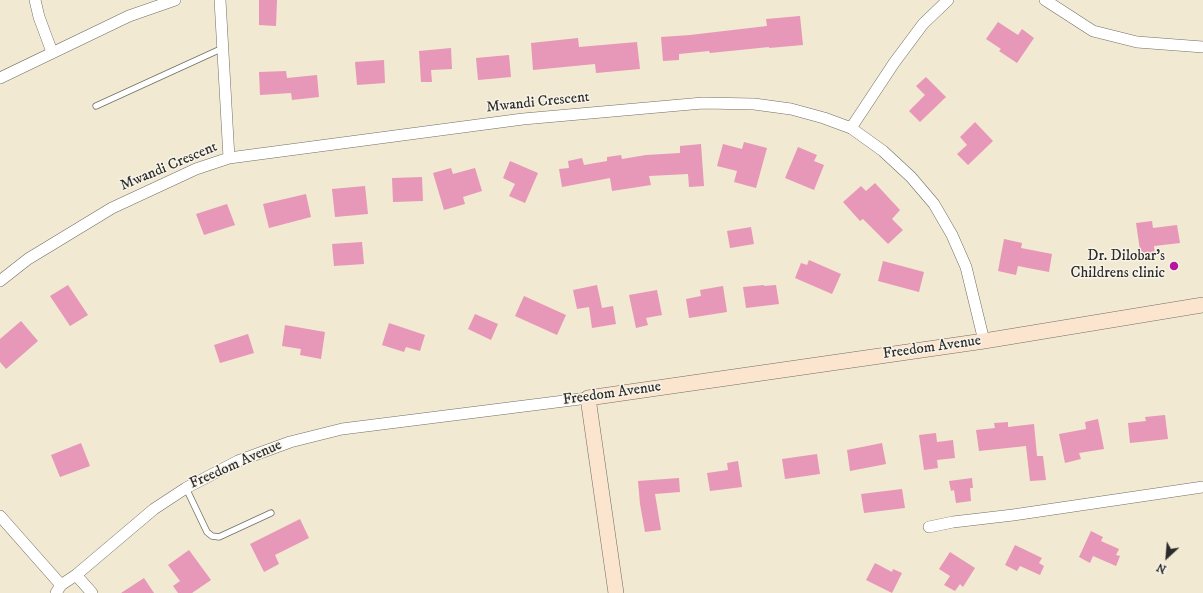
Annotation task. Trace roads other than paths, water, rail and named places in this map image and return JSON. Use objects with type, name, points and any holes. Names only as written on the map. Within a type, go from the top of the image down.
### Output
[{"type":"main road","name":"Freedom Avenue","points":[[588,398],[984,341],[1203,305]]},
{"type":"main road","points":[[588,398],[616,593]]},
{"type":"street","points":[[35,0],[39,17],[52,52]]},
{"type":"street","points":[[0,78],[129,16],[175,0]]},
{"type":"street","points":[[220,0],[229,158]]},
{"type":"street","points":[[851,128],[894,63],[923,24],[948,0]]},
{"type":"street","points":[[1045,0],[1093,31],[1137,42],[1203,47]]},
{"type":"street","name":"Mwandi Crescent","points":[[0,281],[28,259],[112,208],[196,169],[229,158],[523,119],[702,103],[754,104],[791,109],[824,118],[851,128],[883,151],[911,177],[934,204],[952,235],[966,267],[984,341]]},
{"type":"street","name":"Freedom Avenue","points":[[0,516],[58,589],[154,509],[186,488],[238,461],[290,442],[342,429],[588,398]]},
{"type":"street","points":[[929,527],[953,522],[1013,515],[1203,487]]},
{"type":"street","points":[[76,574],[92,593]]},
{"type":"lane","points":[[96,106],[223,48]]},
{"type":"lane","points":[[186,488],[208,532],[212,536],[219,537],[270,513]]},
{"type":"place","name":"Dr. Dilobar's Childrens clinic","points":[[1174,266]]}]
